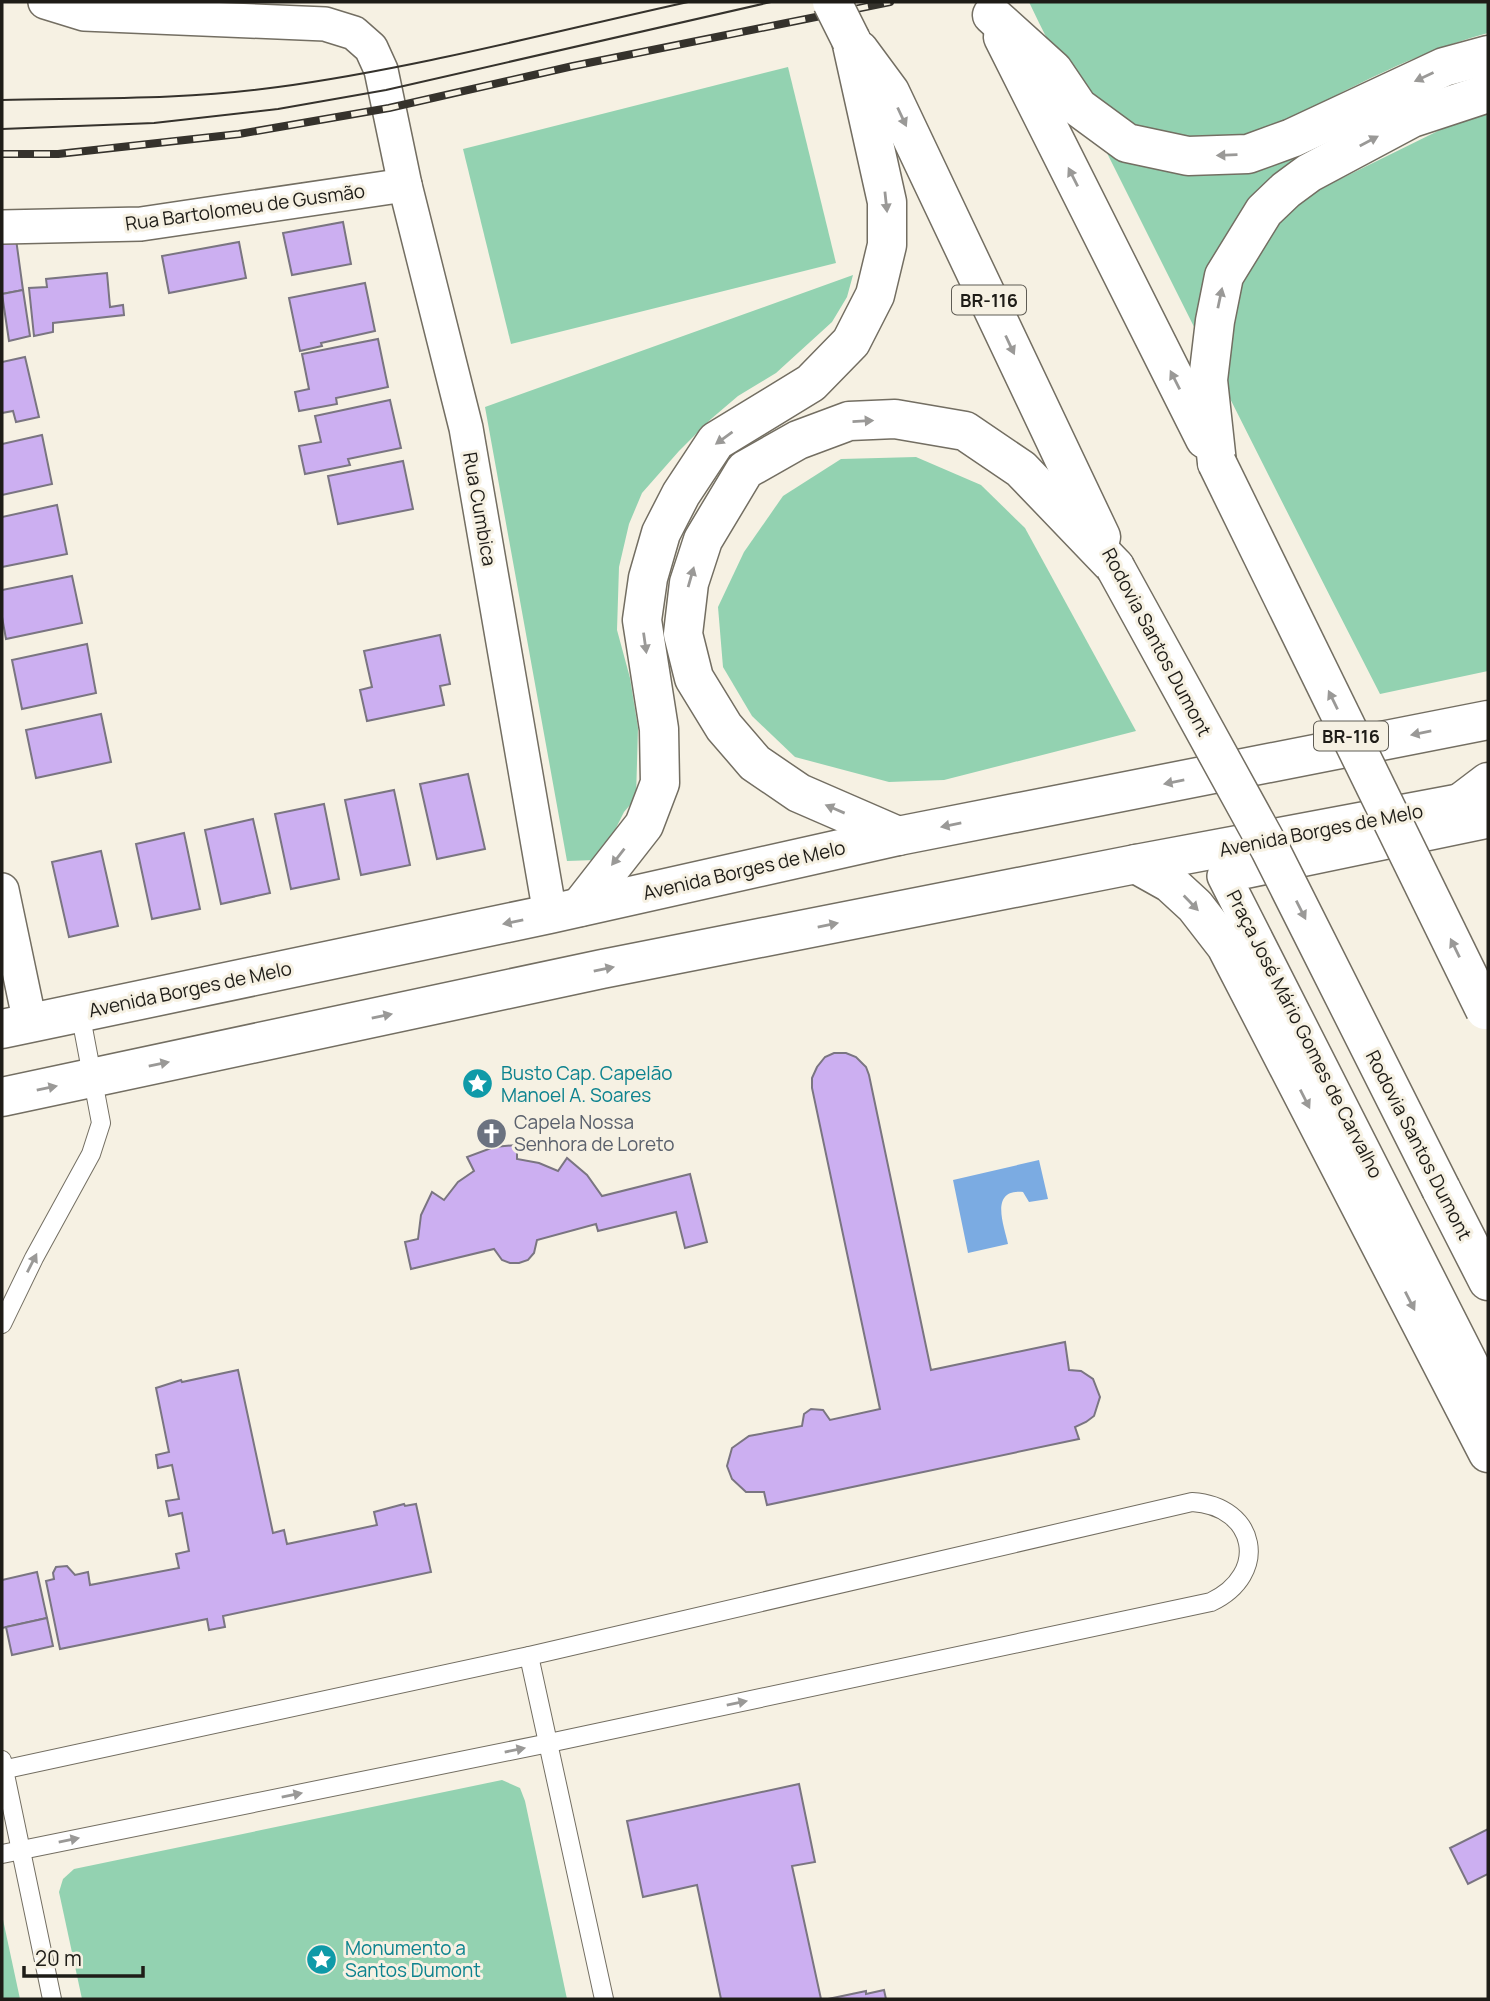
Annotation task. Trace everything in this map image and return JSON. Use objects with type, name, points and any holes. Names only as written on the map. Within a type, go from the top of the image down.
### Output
[{"type":"main road","name":"Rodovia Santos Dumont","points":[[832,2],[851,40],[891,92],[1115,567],[1270,849],[1488,1281]]},
{"type":"main road","points":[[989,8],[1052,70],[1078,107],[1127,143],[1188,156],[1248,154],[1292,138],[1444,67],[1488,55]]},
{"type":"main road","name":"BR-116","points":[[989,8],[1217,463],[1488,1016]]},
{"type":"main road","points":[[565,911],[644,825],[660,783],[659,729],[642,621],[648,578],[660,533],[681,494],[716,441],[811,383],[851,342],[875,296],[887,244],[887,202],[851,40]]},
{"type":"main road","points":[[1217,463],[1208,380],[1215,321],[1224,276],[1264,211],[1309,173],[1412,118],[1488,93]]},
{"type":"main road","points":[[898,836],[799,793],[755,763],[724,727],[694,678],[684,634],[688,583],[703,540],[745,470],[798,440],[849,421],[895,419],[965,431],[1021,469],[1115,567]]},
{"type":"main road","name":"Avenida Borges de Melo","points":[[16,1026],[565,911],[898,836],[1488,720]]},
{"type":"main road","points":[[1478,808],[1488,782]]},
{"type":"main road","name":"Avenida Borges de Melo","points":[[2,1097],[616,966],[1136,864],[1478,808]]},
{"type":"main road","points":[[1136,864],[1170,883],[1195,906],[1226,946],[1488,1452]]},
{"type":"street","name":"Rua Cumbica","points":[[45,2],[84,14],[325,24],[354,33],[371,48],[381,70],[405,185],[466,428],[565,911]]},
{"type":"street","name":"Rua Bartolomeu de Gusmão","points":[[2,227],[141,224],[405,185]]},
{"type":"street","name":"Praça José Mário Gomes de Carvalho","points":[[1478,808],[1224,876],[1488,1396]]},
{"type":"street","points":[[2,890],[16,1026]]},
{"type":"lane","points":[[2,1324],[34,1258],[91,1154],[101,1123],[80,1012]]},
{"type":"lane","points":[[2,1854],[22,1850],[549,1743],[1212,1602],[1229,1593],[1240,1582],[1249,1552],[1246,1537],[1238,1521],[1225,1509],[1210,1503],[1192,1502],[529,1656],[3,1766],[22,1850],[52,1999]]},
{"type":"lane","points":[[529,1656],[604,1999]]},
{"type":"green space","points":[[1029,2],[1488,2],[1488,33],[1409,61],[1285,122],[1318,190],[1448,126],[1488,114],[1488,671],[1380,694]]},
{"type":"green space","points":[[788,67],[836,263],[511,344],[463,149]]},
{"type":"green space","points":[[853,275],[847,297],[832,322],[776,373],[738,396],[711,419],[642,493],[629,524],[619,567],[617,630],[630,678],[638,728],[636,798],[624,812],[611,838],[595,860],[567,861],[485,407]]},
{"type":"green space","points":[[916,457],[981,485],[1025,528],[1136,731],[944,780],[889,782],[795,757],[752,716],[723,667],[718,607],[744,552],[783,496],[841,459]]},
{"type":"green space","points":[[502,1780],[520,1788],[525,1801],[567,1999],[82,1999],[59,1892],[63,1879],[74,1869]]},
{"type":"green space","points":[[2,1915],[20,1999],[2,1999]]},
{"type":"water","points":[[1039,1160],[1048,1199],[1029,1202],[1023,1192],[1006,1196],[1001,1210],[1008,1244],[968,1253],[953,1180]]},
{"type":"building","points":[[343,222],[351,264],[292,275],[283,233]]},
{"type":"building","points":[[16,239],[23,290],[2,294],[2,240]]},
{"type":"building","points":[[239,242],[246,278],[169,293],[162,256]]},
{"type":"building","points":[[107,273],[110,307],[123,305],[124,315],[53,323],[53,332],[34,336],[29,288],[47,287],[46,279]]},
{"type":"building","points":[[365,283],[375,331],[321,343],[322,346],[300,351],[289,298]]},
{"type":"building","points":[[23,290],[30,336],[9,341],[2,294]]},
{"type":"building","points":[[378,339],[388,387],[336,398],[337,404],[299,411],[295,392],[309,389],[302,354]]},
{"type":"building","points":[[25,357],[39,417],[16,422],[13,411],[2,413],[2,362]]},
{"type":"building","points":[[390,400],[401,448],[348,459],[350,465],[305,474],[299,446],[321,442],[315,416]]},
{"type":"building","points":[[42,435],[52,484],[2,495],[2,444]]},
{"type":"building","points":[[403,461],[413,509],[338,524],[328,476]]},
{"type":"building","points":[[57,505],[67,554],[2,567],[2,517]]},
{"type":"building","points":[[72,576],[82,623],[6,639],[2,617],[2,590]]},
{"type":"building","points":[[440,635],[450,684],[440,686],[444,705],[367,721],[360,690],[372,687],[364,651]]},
{"type":"building","points":[[87,644],[96,693],[22,709],[12,660]]},
{"type":"building","points":[[101,714],[111,762],[36,778],[26,730]]},
{"type":"building","points":[[468,774],[485,849],[437,859],[420,784]]},
{"type":"building","points":[[394,790],[410,865],[361,875],[345,800]]},
{"type":"building","points":[[324,804],[339,879],[291,889],[275,814]]},
{"type":"building","points":[[253,819],[270,893],[221,904],[205,830]]},
{"type":"building","points":[[184,833],[200,909],[152,919],[136,844]]},
{"type":"building","points":[[101,851],[118,926],[69,937],[52,862]]},
{"type":"building","points":[[834,1053],[846,1053],[856,1057],[866,1067],[869,1075],[931,1370],[1065,1342],[1069,1370],[1081,1371],[1093,1379],[1100,1397],[1094,1416],[1075,1427],[1079,1439],[767,1505],[764,1492],[746,1492],[732,1479],[727,1466],[732,1448],[749,1436],[802,1426],[804,1414],[811,1409],[823,1410],[830,1420],[880,1409],[812,1088],[812,1078],[817,1067],[825,1057]]},
{"type":"building","points":[[517,1145],[517,1159],[539,1163],[558,1171],[567,1158],[587,1175],[602,1196],[690,1174],[707,1242],[685,1248],[676,1212],[598,1231],[596,1224],[537,1240],[534,1253],[528,1260],[519,1263],[502,1260],[494,1249],[411,1269],[405,1242],[418,1239],[421,1215],[432,1192],[444,1200],[458,1182],[474,1171],[467,1157],[494,1147]]},
{"type":"building","points":[[238,1370],[273,1533],[284,1530],[287,1544],[377,1525],[374,1512],[404,1504],[416,1504],[431,1572],[223,1616],[225,1627],[209,1630],[207,1619],[60,1649],[46,1581],[54,1579],[56,1567],[67,1566],[75,1575],[88,1572],[90,1585],[179,1568],[176,1554],[189,1551],[182,1513],[169,1516],[166,1501],[179,1499],[172,1465],[158,1468],[156,1455],[169,1452],[156,1388],[181,1380],[182,1382]]},
{"type":"building","points":[[37,1572],[47,1618],[2,1628],[2,1580]]},
{"type":"building","points":[[47,1618],[53,1646],[12,1655],[6,1627]]},
{"type":"building","points":[[799,1784],[815,1862],[792,1866],[821,1999],[721,1999],[697,1885],[643,1897],[627,1821]]},
{"type":"building","points":[[1488,1829],[1488,1874],[1468,1884],[1450,1848]]},
{"type":"building","points":[[884,1990],[886,1999],[828,1999],[866,1991],[866,1994]]},
{"type":"tram line","points":[[2,100],[175,96],[278,87],[433,60],[688,2]]},
{"type":"tram line","points":[[2,129],[154,123],[278,109],[386,90],[771,2]]},
{"type":"railway","points":[[2,154],[58,154],[239,134],[389,108],[573,66],[890,2]]},
{"type":"place","name":"Busto Cap. Capelão Manoel A. Soares","points":[[478,1084]]},
{"type":"place","name":"Capela Nossa Senhora de Loreto","points":[[491,1133]]},
{"type":"place","name":"Monumento a Santos Dumont","points":[[322,1959]]}]
